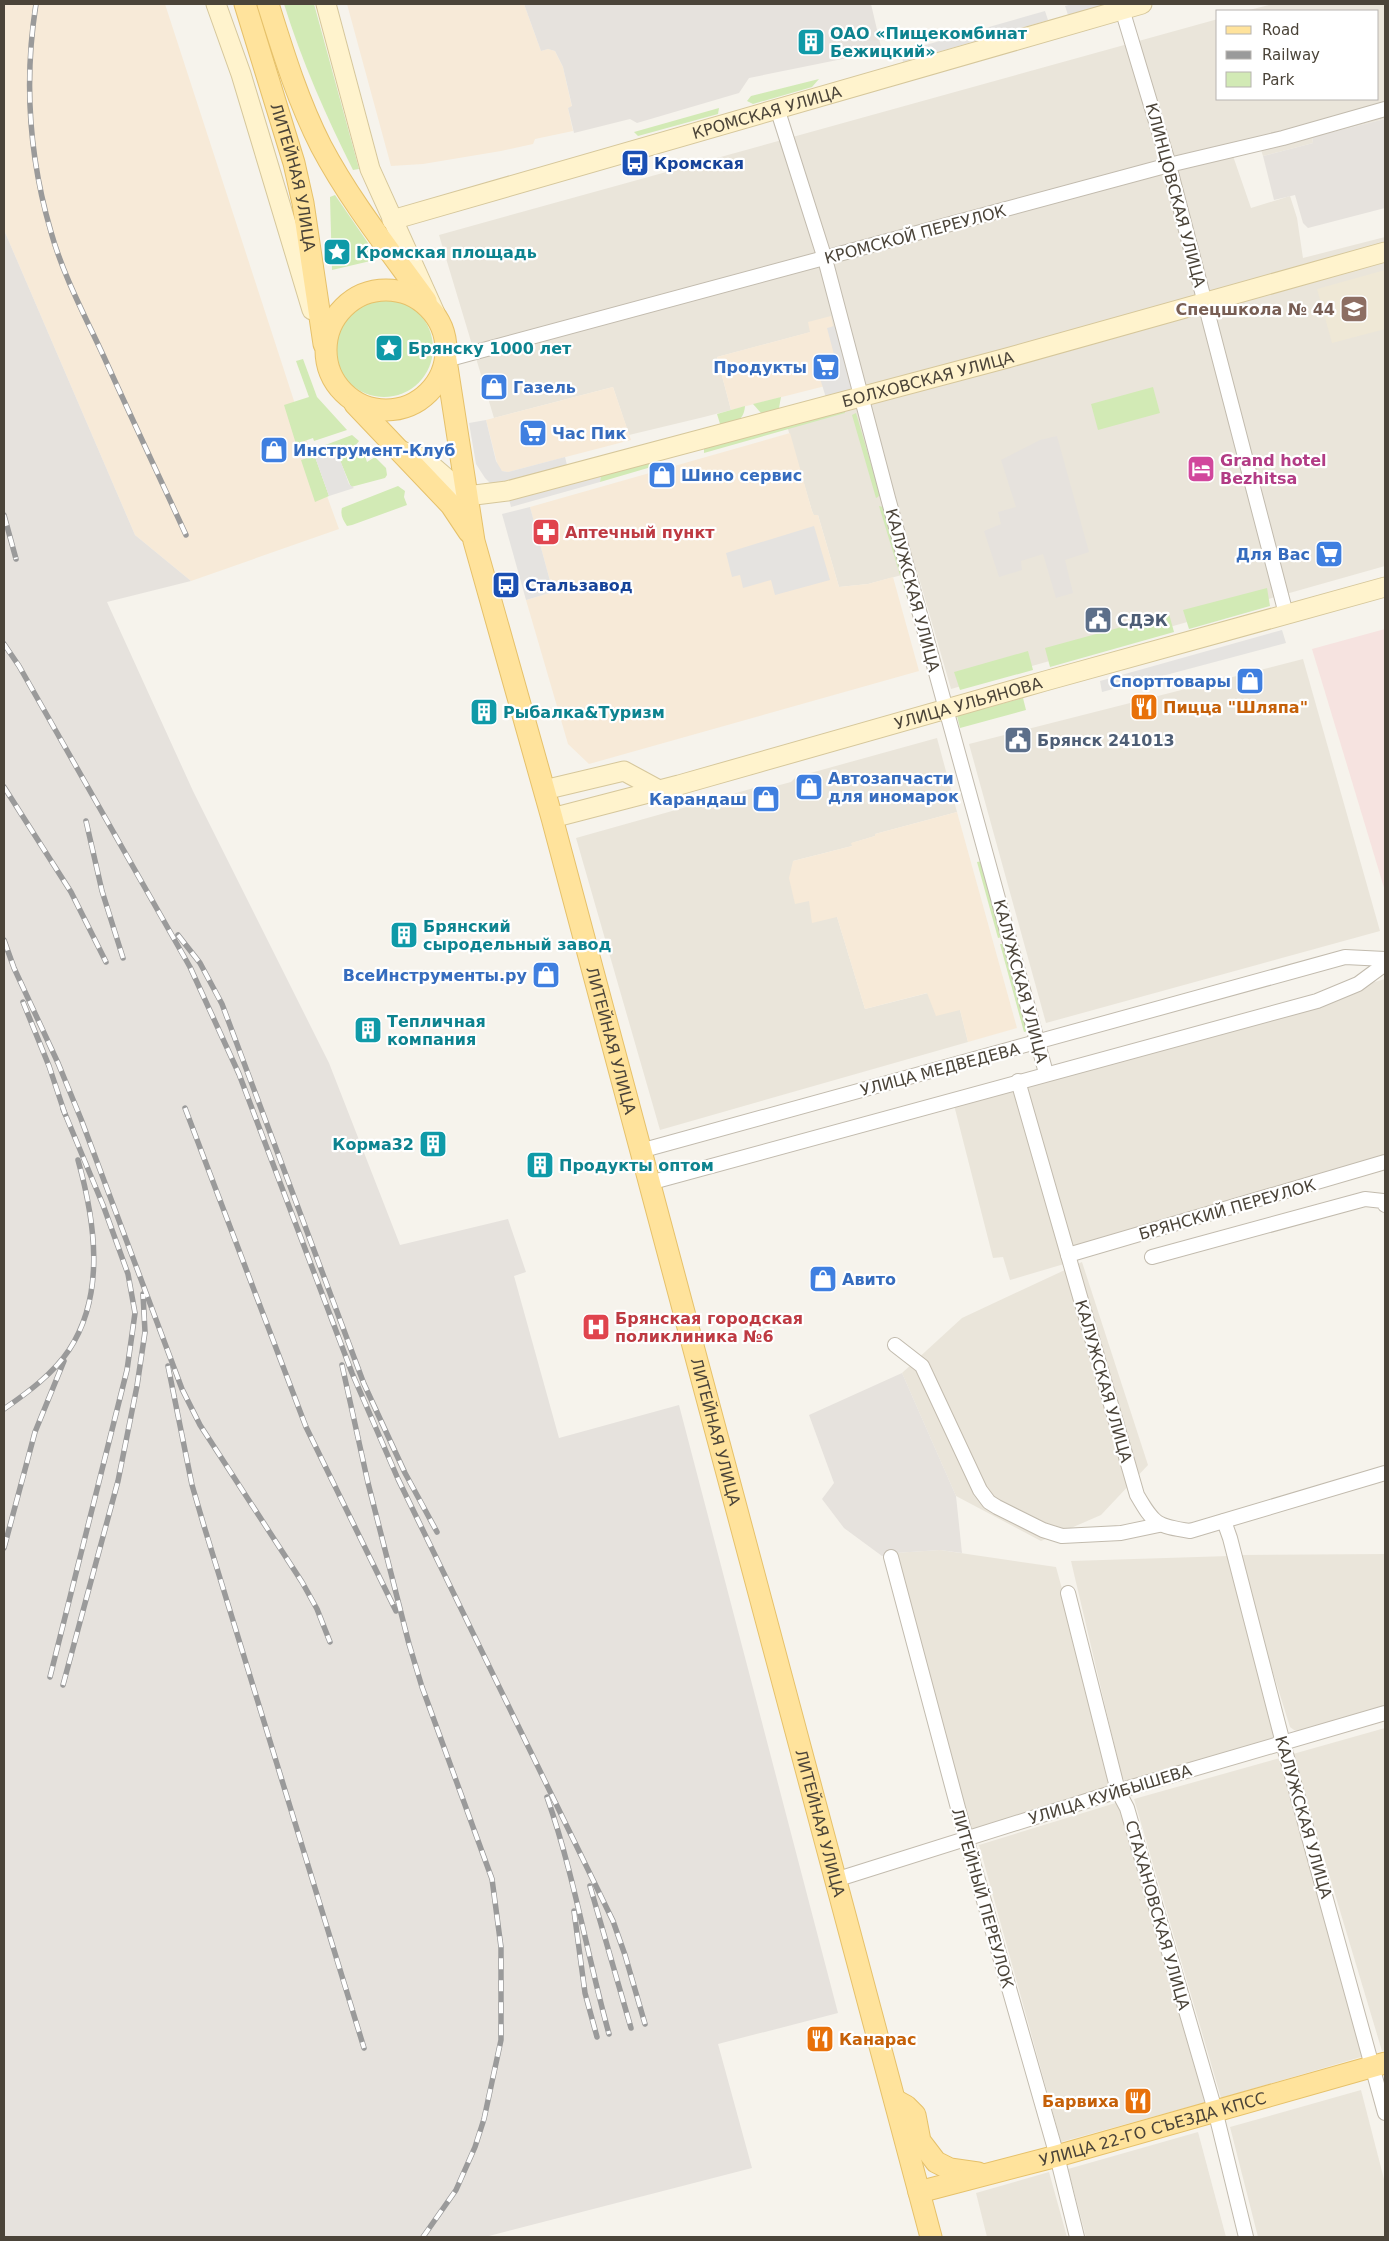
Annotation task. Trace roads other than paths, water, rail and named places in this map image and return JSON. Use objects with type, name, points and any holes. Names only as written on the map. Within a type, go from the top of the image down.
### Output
[{"type":"main road","name":"ЛИТЕЙНАЯ УЛИЦА","points":[[245,4],[296,171],[303,203],[326,354]]},
{"type":"main road","name":"ЛИТЕЙНАЯ УЛИЦА","points":[[268,4],[290,73],[321,145],[345,188],[434,314]]},
{"type":"main road","points":[[380,290],[396,290],[417,298],[434,314],[445,336],[446,360],[436,384],[416,402],[404,408],[378,410],[353,401],[344,394],[334,381],[327,365],[326,339],[331,324],[351,300],[365,293],[380,290]]},
{"type":"main road","name":"ЛИТЕЙНАЯ УЛИЦА","points":[[446,360],[474,541],[552,818],[920,2192],[925,2232]]},
{"type":"main road","name":"ЛИТЕЙНАЯ УЛИЦА","points":[[353,401],[451,505],[474,541]]},
{"type":"main road","name":"УЛИЦА 22-ГО СЪЕЗДА КПСС","points":[[920,2192],[1057,2156],[1214,2110],[1380,2065]]},
{"type":"main road","points":[[895,2100],[906,2106],[915,2115],[920,2140],[936,2162],[950,2169],[983,2175]]},
{"type":"street","points":[[216,4],[241,74],[326,354]]},
{"type":"street","points":[[326,4],[370,169],[434,314]]},
{"type":"street","name":"КРОМСКАЯ УЛИЦА","points":[[392,220],[1142,4]]},
{"type":"street","name":"КЛИНЦОВСКАЯ УЛИЦА","points":[[1122,9],[1169,165],[1286,614]]},
{"type":"street","name":"КАЛУЖСКАЯ УЛИЦА","points":[[777,108],[825,259],[945,709],[978,819],[1046,1073]]},
{"type":"street","name":"КРОМСКОЙ ПЕРЕУЛОК","points":[[446,360],[1169,165],[1283,138],[1385,109]]},
{"type":"street","name":"БОЛХОВСКАЯ УЛИЦА","points":[[467,496],[507,490],[1007,358],[1385,252]]},
{"type":"street","points":[[399,450],[424,459],[467,496]]},
{"type":"street","name":"УЛИЦА УЛЬЯНОВА","points":[[552,818],[1385,588]]},
{"type":"street","points":[[544,790],[624,771],[659,790]]},
{"type":"street","name":"УЛИЦА МЕДВЕДЕВА","points":[[640,1151],[1345,957],[1385,959]]},
{"type":"street","name":"УЛИЦА МЕДВЕДЕВА","points":[[649,1183],[1046,1073],[1317,1001],[1362,982],[1385,964]]},
{"type":"street","name":"КАЛУЖСКАЯ УЛИЦА","points":[[1018,1081],[1136,1495],[1150,1517],[1159,1525]]},
{"type":"street","name":"БРЯНСКИЙ ПЕРЕУЛОК","points":[[1068,1255],[1385,1162]]},
{"type":"street","points":[[1152,1257],[1365,1199],[1383,1201],[1385,1205]]},
{"type":"street","points":[[895,1345],[922,1366],[980,1490],[989,1502],[1043,1530],[1062,1536],[1121,1533],[1159,1525],[1190,1531],[1385,1473]]},
{"type":"street","name":"КАЛУЖСКАЯ УЛИЦА","points":[[1224,1521],[1283,1743],[1380,2065],[1385,2113]]},
{"type":"street","name":"ЛИТЕЙНЫЙ ПЕРЕУЛОК","points":[[891,1558],[966,1838],[1057,2156],[1077,2237]]},
{"type":"street","name":"СТАХАНОВСКАЯ УЛИЦА","points":[[1068,1593],[1118,1791],[1127,1808],[1214,2110],[1246,2237]]},
{"type":"street","name":"УЛИЦА КУЙБЫШЕВА","points":[[836,1880],[1118,1791],[1385,1713]]},
{"type":"railway","points":[[36,4],[30,61],[31,118],[33,147],[51,232],[75,295],[186,535]]},
{"type":"railway","points":[[4,515],[16,559]]},
{"type":"railway","points":[[4,644],[19,666],[190,967],[239,1074],[352,1373],[398,1479],[613,1921],[645,2024]]},
{"type":"railway","points":[[4,787],[71,892],[106,962]]},
{"type":"railway","points":[[86,821],[102,891],[123,958]]},
{"type":"railway","points":[[178,935],[200,963],[222,1004],[364,1384],[405,1473],[437,1532]]},
{"type":"railway","points":[[4,940],[14,968],[58,1063],[81,1119],[182,1389],[200,1425],[302,1582],[317,1609],[330,1642]]},
{"type":"railway","points":[[23,1002],[49,1066],[65,1114]]},
{"type":"railway","points":[[185,1108],[306,1427],[396,1611]]},
{"type":"railway","points":[[50,1677],[127,1370],[135,1313],[128,1274],[103,1205],[63,1109]]},
{"type":"railway","points":[[4,1409],[39,1382],[63,1359],[81,1328],[88,1305],[93,1281],[94,1257],[89,1208],[78,1160]]},
{"type":"railway","points":[[63,1685],[118,1481],[137,1386],[145,1332],[143,1294]]},
{"type":"railway","points":[[4,1548],[35,1432],[64,1361]]},
{"type":"railway","points":[[342,1365],[368,1483],[409,1644],[422,1687],[492,1879],[501,1947],[501,2040],[484,2119],[475,2147],[456,2190],[423,2237]]},
{"type":"railway","points":[[168,1366],[192,1485],[364,2048]]},
{"type":"railway","points":[[547,1797],[573,1885],[609,2034]]},
{"type":"railway","points":[[590,1886],[631,2028]]},
{"type":"railway","points":[[574,1911],[585,1993],[597,2037]]},
{"type":"place","name":"ОАО «Пищекомбинат Бежицкий»","points":[[811,42]]},
{"type":"place","name":"Кромская","points":[[635,163]]},
{"type":"place","name":"Кромская площадь","points":[[337,252]]},
{"type":"place","name":"Спецшкола № 44","points":[[1354,309]]},
{"type":"place","name":"Брянску 1000 лет","points":[[389,348]]},
{"type":"place","name":"Продукты","points":[[826,367]]},
{"type":"place","name":"Газель","points":[[494,387]]},
{"type":"place","name":"Час Пик","points":[[533,433]]},
{"type":"place","name":"Инструмент-Клуб","points":[[274,450]]},
{"type":"place","name":"Grand hotel Bezhitsa","points":[[1201,469]]},
{"type":"place","name":"Шино сервис","points":[[662,475]]},
{"type":"place","name":"Аптечный пункт","points":[[546,532]]},
{"type":"place","name":"Для Вас","points":[[1329,554]]},
{"type":"place","name":"Стальзавод","points":[[506,585]]},
{"type":"place","name":"СДЭК","points":[[1098,620]]},
{"type":"place","name":"Спорттовары","points":[[1250,681]]},
{"type":"place","name":"Пицца \"Шляпа\"","points":[[1144,707]]},
{"type":"place","name":"Рыбалка&Туризм","points":[[484,712]]},
{"type":"place","name":"Брянск 241013","points":[[1018,740]]},
{"type":"place","name":"Автозапчасти для иномарок","points":[[809,787]]},
{"type":"place","name":"Карандаш","points":[[766,799]]},
{"type":"place","name":"Брянский сыродельный завод","points":[[404,935]]},
{"type":"place","name":"ВсеИнструменты.ру","points":[[546,975]]},
{"type":"place","name":"Тепличная компания","points":[[368,1030]]},
{"type":"place","name":"Корма32","points":[[433,1144]]},
{"type":"place","name":"Продукты оптом","points":[[540,1165]]},
{"type":"place","name":"Авито","points":[[823,1279]]},
{"type":"place","name":"Брянская городская поликлиника №6","points":[[596,1327]]},
{"type":"place","name":"Канарас","points":[[820,2039]]},
{"type":"place","name":"Барвиха","points":[[1138,2101]]}]
